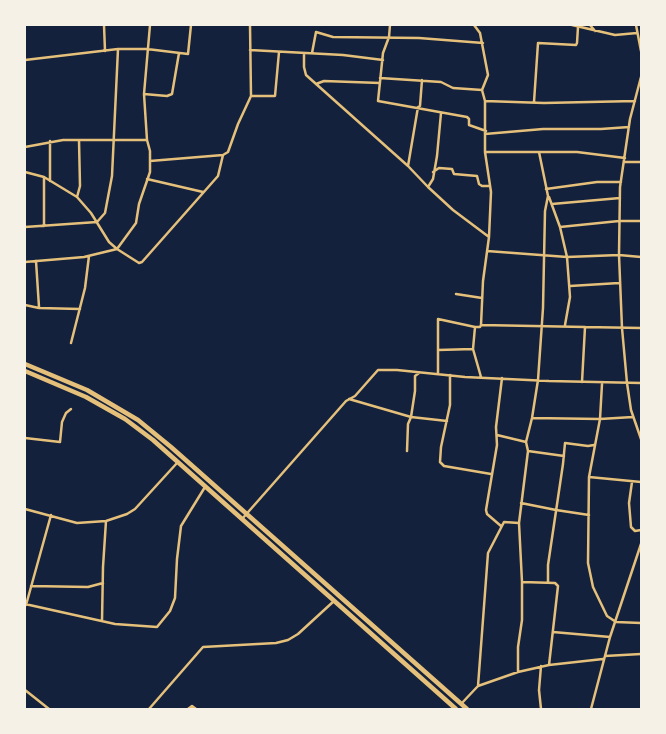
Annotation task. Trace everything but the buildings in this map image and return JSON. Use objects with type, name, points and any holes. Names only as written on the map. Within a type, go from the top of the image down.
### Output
[{"type":"highway","points":[[25,364],[87,390],[138,420],[467,709]]},
{"type":"highway","points":[[25,371],[71,390],[138,428],[206,486],[456,709]]},
{"type":"street","points":[[104,25],[105,51]]},
{"type":"street","points":[[25,262],[89,256],[117,249],[136,223],[139,204],[146,179],[150,172],[150,150],[147,140],[144,94],[150,25]]},
{"type":"street","points":[[25,60],[118,50],[148,50],[188,54],[191,25]]},
{"type":"street","points":[[150,161],[223,155],[228,152],[251,96],[250,25]]},
{"type":"street","points":[[390,25],[389,37],[383,53],[378,101],[467,117],[470,125],[486,132],[629,127]]},
{"type":"street","points":[[474,25],[480,33],[488,75],[482,90],[485,101],[485,152],[490,186],[489,237],[481,324]]},
{"type":"street","points":[[572,25],[615,35],[637,33]]},
{"type":"street","points":[[590,25],[596,32]]},
{"type":"street","points":[[636,25],[641,51]]},
{"type":"street","points":[[534,102],[538,43],[576,45],[578,27]]},
{"type":"street","points":[[312,53],[316,32],[333,37],[419,38],[482,43]]},
{"type":"street","points":[[25,226],[98,222],[104,214],[112,176],[118,50]]},
{"type":"street","points":[[250,50],[343,55],[383,60]]},
{"type":"street","points":[[251,96],[275,96],[279,52]]},
{"type":"street","points":[[144,94],[167,96],[172,94],[179,54]]},
{"type":"street","points":[[304,54],[306,75],[408,166],[453,210],[489,237]]},
{"type":"street","points":[[641,77],[629,127],[620,182],[619,221],[619,283],[627,383],[633,417],[641,438]]},
{"type":"street","points":[[380,78],[441,82],[453,88],[482,90]]},
{"type":"street","points":[[408,166],[418,108],[420,106],[422,80]]},
{"type":"street","points":[[316,84],[324,81],[380,83]]},
{"type":"street","points":[[485,101],[635,101]]},
{"type":"street","points":[[428,187],[433,178],[438,156],[441,113]]},
{"type":"street","points":[[77,197],[80,186],[79,140]]},
{"type":"street","points":[[25,147],[50,141],[147,140]]},
{"type":"street","points":[[50,141],[50,181]]},
{"type":"street","points":[[485,152],[577,152],[625,158]]},
{"type":"street","points":[[539,152],[546,189],[560,227],[567,256],[570,305],[564,326]]},
{"type":"street","points":[[25,172],[44,176],[77,197],[98,222],[110,242],[137,263],[142,262],[218,176],[223,155]]},
{"type":"street","points":[[624,162],[641,162]]},
{"type":"street","points":[[433,172],[439,168],[452,169],[454,174],[477,176],[479,184],[490,186]]},
{"type":"street","points":[[44,176],[44,226]]},
{"type":"street","points":[[146,179],[203,192]]},
{"type":"street","points":[[546,189],[596,182],[620,182]]},
{"type":"street","points":[[518,672],[518,647],[522,620],[522,582],[518,523],[528,451],[526,442],[538,380],[542,325],[545,211],[548,196]]},
{"type":"street","points":[[552,204],[620,198]]},
{"type":"street","points":[[560,227],[619,221],[641,221]]},
{"type":"street","points":[[487,252],[544,256],[619,255],[641,257]]},
{"type":"street","points":[[71,343],[85,288],[89,256]]},
{"type":"street","points":[[36,261],[39,308]]},
{"type":"street","points":[[570,286],[619,283]]},
{"type":"street","points":[[456,294],[482,298]]},
{"type":"street","points":[[25,306],[80,309]]},
{"type":"street","points":[[438,374],[438,319],[475,327],[480,327],[481,324],[641,328]]},
{"type":"street","points":[[582,382],[585,326]]},
{"type":"street","points":[[475,327],[473,349],[481,377]]},
{"type":"street","points":[[438,350],[473,349]]},
{"type":"street","points":[[242,519],[348,399],[355,396],[378,370],[481,377],[641,384]]},
{"type":"street","points":[[407,451],[408,424],[411,417],[415,376],[420,373]]},
{"type":"street","points":[[450,375],[450,405],[440,447],[441,464],[491,474]]},
{"type":"street","points":[[501,526],[487,514],[486,510],[497,445],[496,427],[502,378]]},
{"type":"street","points":[[602,383],[600,419],[589,477],[588,563],[593,588],[607,616],[616,622],[641,623]]},
{"type":"street","points":[[348,399],[411,417],[447,421]]},
{"type":"street","points":[[25,438],[60,442],[62,422],[66,413],[71,409]]},
{"type":"street","points":[[532,418],[600,419],[633,417]]},
{"type":"street","points":[[496,435],[526,442]]},
{"type":"street","points":[[548,583],[548,565],[565,443],[588,446],[594,444]]},
{"type":"street","points":[[528,451],[564,456]]},
{"type":"street","points":[[25,509],[77,523],[106,521],[127,514],[135,509],[178,462]]},
{"type":"street","points":[[589,477],[641,482]]},
{"type":"street","points":[[632,482],[629,503],[631,527],[636,531],[641,530]]},
{"type":"street","points":[[51,516],[26,604],[102,621],[155,628],[159,626],[170,611],[175,598],[181,526],[206,486]]},
{"type":"street","points":[[520,503],[589,514]]},
{"type":"street","points":[[102,621],[106,521]]},
{"type":"street","points":[[478,686],[486,561],[488,553],[504,522],[518,523]]},
{"type":"street","points":[[591,709],[610,637],[641,544]]},
{"type":"street","points":[[522,582],[548,583],[558,586],[549,665]]},
{"type":"street","points":[[31,586],[88,587],[103,583]]},
{"type":"street","points":[[149,709],[203,647],[276,643],[288,640],[298,634],[335,601]]},
{"type":"street","points":[[552,632],[610,637]]},
{"type":"street","points":[[461,704],[478,686],[518,672],[541,666],[641,654]]},
{"type":"street","points":[[540,709],[541,666]]},
{"type":"street","points":[[25,690],[49,709]]},
{"type":"street","points":[[188,709],[192,706],[196,709]]}]
